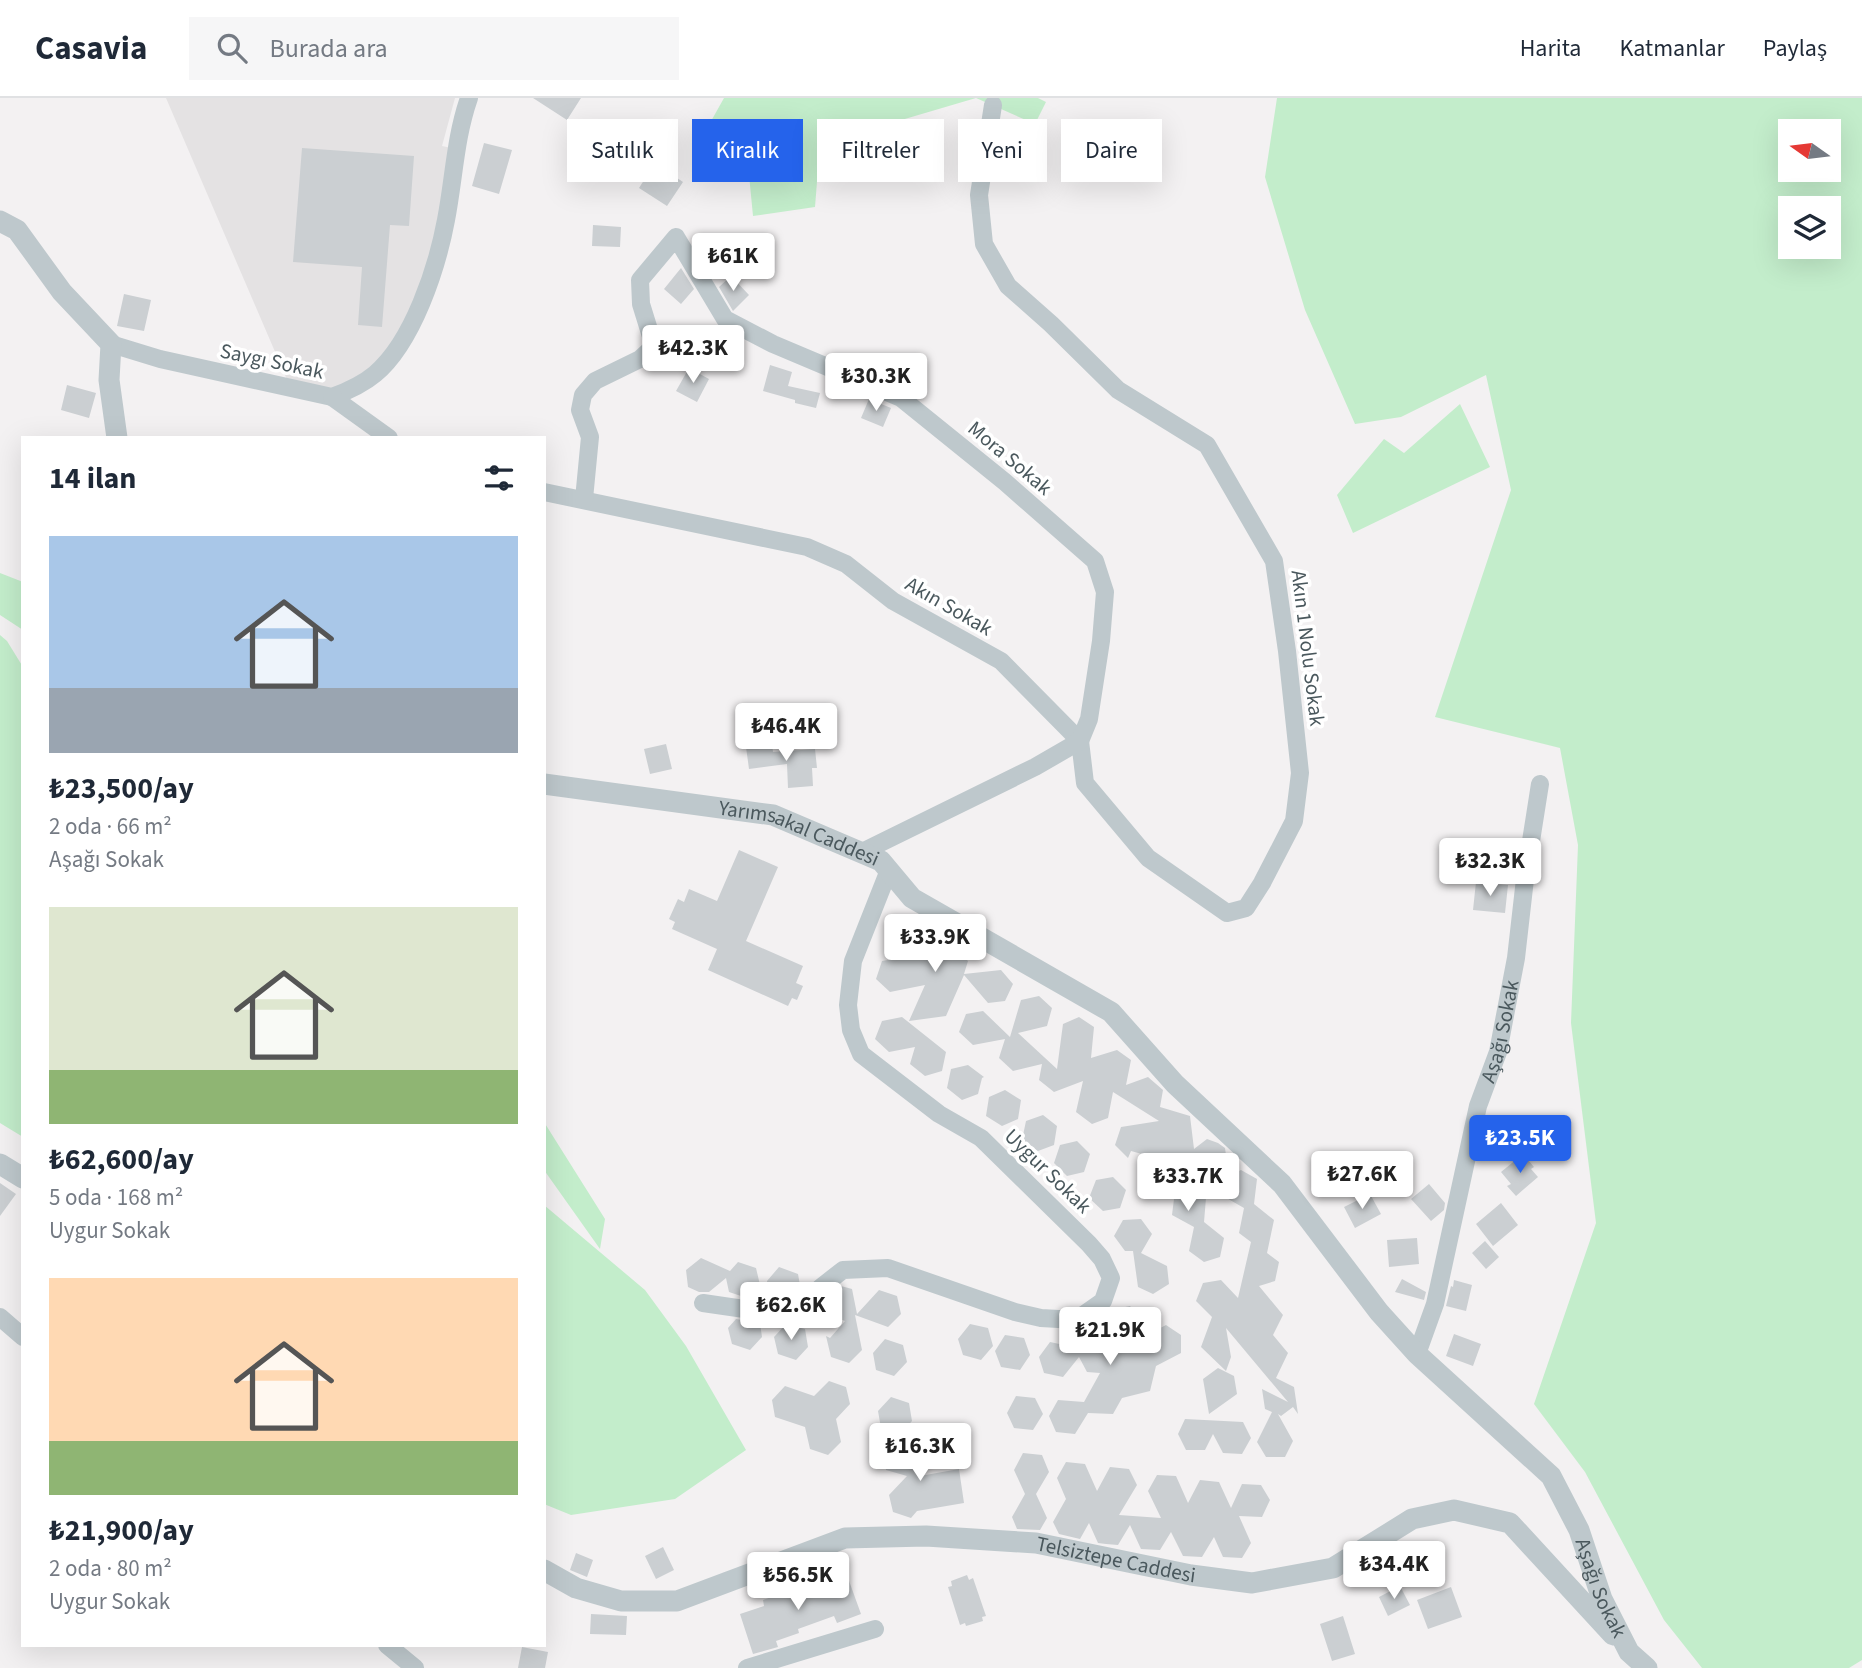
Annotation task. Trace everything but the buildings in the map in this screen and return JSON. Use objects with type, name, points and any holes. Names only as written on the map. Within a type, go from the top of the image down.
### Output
[{"type":"street","name":"Saygı Sokak","points":[[111,344],[160,359],[332,397],[357,387],[376,373],[397,346],[421,305],[446,221],[456,149],[469,98]]},
{"type":"street","name":"Akın 1 Nolu Sokak","points":[[993,105],[979,195],[984,244],[1008,285],[1118,390],[1207,445],[1274,561],[1300,773],[1294,821],[1246,908],[1227,913],[1148,858],[1085,783],[1080,741]]},
{"type":"street","points":[[0,221],[16,229],[62,292],[111,344],[109,380],[117,436]]},
{"type":"street","name":"Mora Sokak","points":[[584,499],[590,437],[580,410],[583,395],[595,381],[640,359],[654,346],[641,304],[640,279],[676,237],[725,319],[773,344],[901,398],[1005,482],[1095,561],[1105,592],[1101,641],[1089,719],[1080,741]]},
{"type":"street","points":[[332,397],[386,436]]},
{"type":"street","name":"Akın Sokak","points":[[546,492],[807,547],[845,565],[893,601],[1001,661],[1080,741]]},
{"type":"street","points":[[862,852],[1035,767],[1080,741]]},
{"type":"street","name":"Yarımsakal Caddesi","points":[[546,784],[773,816],[881,860],[912,898],[1111,1012],[1154,1060]]},
{"type":"street","name":"Aşağı Sokak","points":[[1417,1354],[1435,1304],[1478,1106],[1498,1052],[1516,958],[1525,879],[1541,784]]},
{"type":"street","name":"Uygur Sokak","points":[[703,1303],[778,1314],[810,1308],[820,1288],[843,1270],[888,1268],[1015,1312],[1041,1318],[1076,1320],[1103,1301],[1111,1278],[1102,1259],[1090,1244],[981,1138],[939,1114],[861,1054],[851,1030],[849,1017],[853,961],[889,870]]},
{"type":"street","name":"Aşağı Sokak","points":[[1154,1060],[1175,1084],[1282,1184],[1379,1312],[1417,1354],[1551,1476],[1578,1530],[1602,1599],[1629,1651],[1647,1668]]},
{"type":"street","points":[[0,1164],[21,1177]]},
{"type":"street","points":[[0,1317],[21,1335]]},
{"type":"street","name":"Telsiztepe Caddesi","points":[[546,1571],[576,1588],[621,1601],[677,1601],[845,1538],[926,1536],[1036,1543],[1191,1575],[1252,1583],[1333,1568],[1412,1519],[1454,1510],[1510,1523],[1629,1651]]},
{"type":"street","points":[[747,1668],[875,1629]]},
{"type":"street","points":[[389,1647],[415,1668]]},
{"type":"shaded area","points":[[166,98],[455,98],[442,146],[456,149],[446,221],[397,346],[332,397],[291,389]]},
{"type":"green space","points":[[724,98],[976,98],[905,119],[817,119],[815,207],[753,216],[750,182],[803,182],[803,119],[712,119]]},
{"type":"green space","points":[[976,98],[1038,98],[1046,102],[1038,119],[1024,119]]},
{"type":"green space","points":[[1277,98],[1862,98],[1862,1660],[1849,1668],[1702,1668],[1664,1620],[1585,1472],[1534,1404],[1596,1223],[1571,1023],[1578,845],[1560,748],[1435,717],[1511,490],[1486,375],[1401,417],[1355,424],[1305,310],[1265,177]]},
{"type":"green space","points":[[1460,404],[1490,467],[1353,533],[1337,495],[1384,439],[1404,453]]},
{"type":"green space","points":[[0,573],[21,581],[21,629],[0,615]]},
{"type":"green space","points":[[0,635],[7,641],[21,664],[21,1136],[0,1123]]},
{"type":"green space","points":[[546,1125],[605,1219],[600,1249],[546,1173]]},
{"type":"green space","points":[[546,1207],[645,1290],[686,1346],[746,1450],[675,1499],[571,1515],[546,1505]]}]
